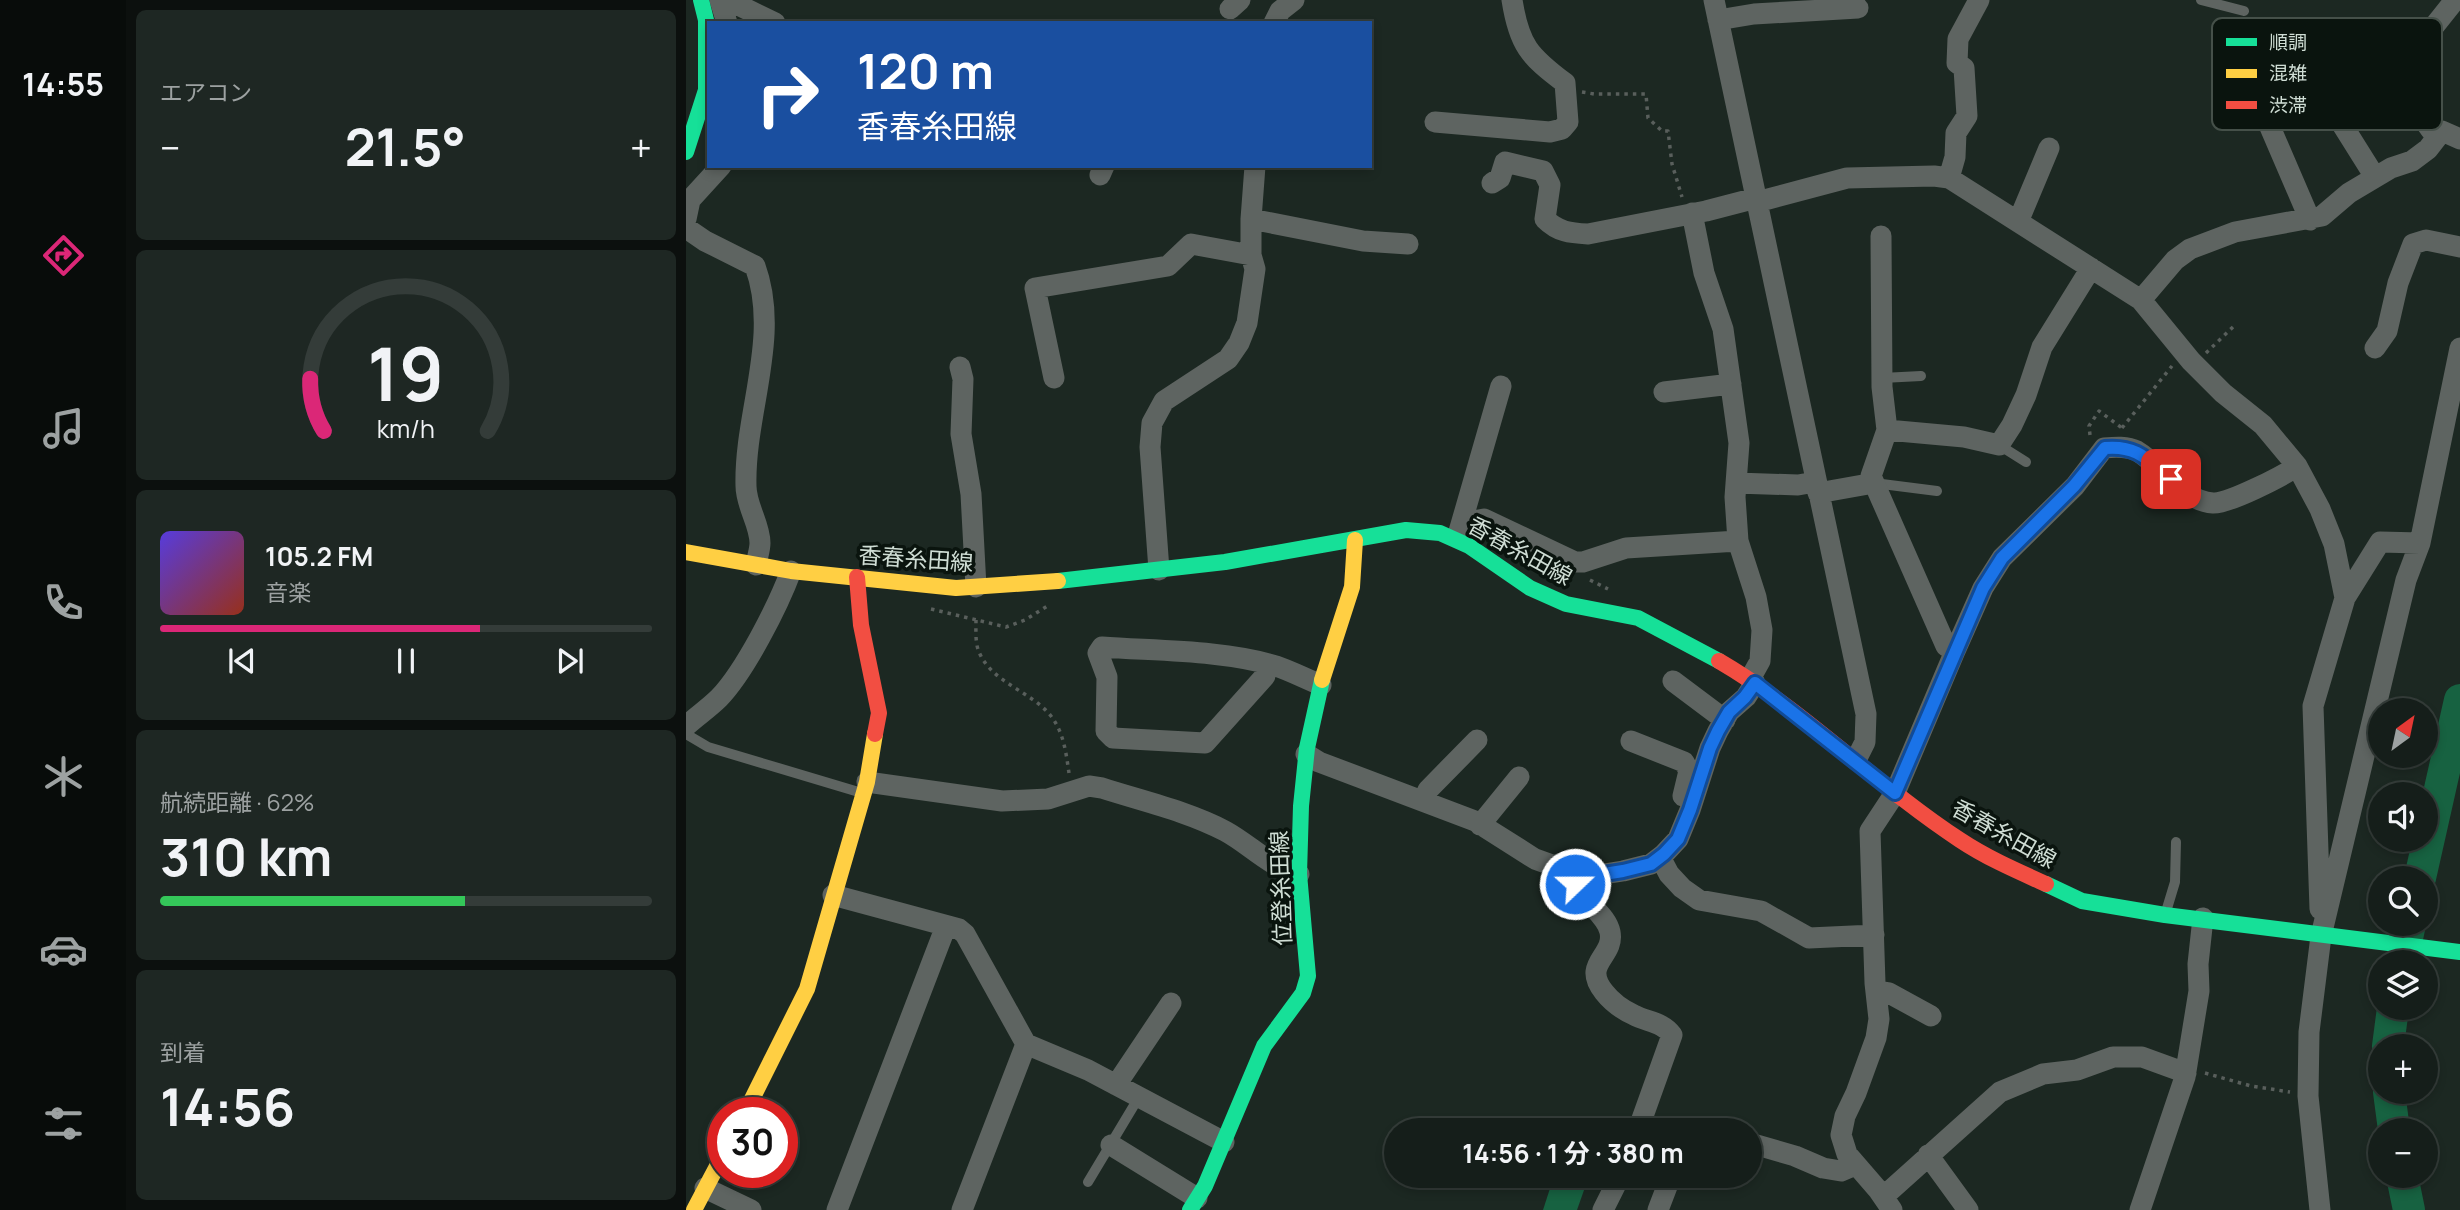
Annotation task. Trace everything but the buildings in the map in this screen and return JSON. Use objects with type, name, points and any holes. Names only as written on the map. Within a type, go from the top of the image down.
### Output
[{"type":"main road","points":[[686,152],[706,90],[706,20],[701,0]]},
{"type":"main road","name":"香春糸田線","points":[[686,552],[791,571],[956,589],[1031,584],[1225,562],[1406,530],[1440,533],[1459,531],[1469,546],[1530,588],[1566,604],[1638,618],[1752,681],[1961,841],[2004,865],[2082,901],[2165,915],[2460,952]]},
{"type":"main road","name":"位登糸田線","points":[[1194,1204],[1205,1186],[1264,1046],[1303,993],[1308,976],[1299,874],[1306,754],[1321,685],[1352,587],[1355,540]]},
{"type":"main road","points":[[753,1097],[807,989],[865,788],[879,713],[861,625],[857,577]]},
{"type":"main road","points":[[694,1210],[707,1184]]},
{"type":"street","points":[[720,0],[726,21]]},
{"type":"street","points":[[728,0],[771,21]]},
{"type":"street","points":[[1275,21],[1280,11],[1294,0]]},
{"type":"street","points":[[1435,122],[1550,132],[1562,129],[1568,122],[1565,83],[1539,64],[1525,47],[1516,27],[1512,0]]},
{"type":"street","points":[[1950,178],[1955,157],[1956,132],[1967,116],[1964,68],[1957,63],[1958,39],[1979,0]]},
{"type":"street","points":[[2441,18],[2455,0]]},
{"type":"street","points":[[1856,760],[1865,742],[1866,714],[1716,10],[1754,14],[1858,8]]},
{"type":"street","points":[[2271,130],[2309,220]]},
{"type":"street","points":[[2346,130],[2375,177]]},
{"type":"street","points":[[2431,130],[2437,137]]},
{"type":"street","points":[[2141,300],[2175,260],[2190,249],[2235,232],[2322,216],[2349,193],[2375,177],[2412,161],[2428,149],[2442,131],[2460,139]]},
{"type":"street","points":[[2018,222],[2049,148]]},
{"type":"street","points":[[1492,183],[1500,178],[1506,162],[1543,171],[1550,185],[1545,219],[1554,228],[1571,233],[1588,233],[1757,200],[1847,178],[1950,178],[2141,300],[2223,393],[2263,425],[2297,466],[2320,509],[2334,544],[2345,598]]},
{"type":"street","points":[[686,219],[690,200],[719,168]]},
{"type":"street","points":[[1160,570],[1150,447],[1152,422],[1164,401],[1228,359],[1239,343],[1247,323],[1255,269],[1251,255],[1252,168]]},
{"type":"street","points":[[1306,754],[1319,762],[1480,825],[1535,859],[1585,877],[1651,864],[1678,839],[1710,748],[1725,720],[1752,681],[1760,661],[1762,630],[1756,597],[1738,541],[1735,497],[1739,443],[1723,329],[1704,273],[1692,213]]},
{"type":"street","points":[[1251,219],[1363,241],[1408,244]]},
{"type":"street","points":[[686,228],[705,241],[755,266],[760,278],[764,345],[745,463],[746,497],[760,542],[756,565]]},
{"type":"street","points":[[1881,236],[1882,378],[1887,430],[1871,476],[1946,646],[1955,651]]},
{"type":"street","points":[[2375,348],[2387,331],[2398,283],[2413,244],[2426,240],[2460,247]]},
{"type":"street","points":[[1054,378],[1035,288],[1168,266],[1191,244],[1251,255]]},
{"type":"street","points":[[1887,430],[1939,434],[1999,445],[2026,395],[2042,347],[2091,268]]},
{"type":"street","points":[[2320,1210],[2308,1096],[2309,1031],[2332,936],[2406,580],[2420,543],[2460,348]]},
{"type":"street","points":[[960,367],[963,379],[961,434],[971,494],[976,587]]},
{"type":"street","points":[[1664,392],[1731,384]]},
{"type":"street","points":[[1459,531],[1501,386]]},
{"type":"street","points":[[2186,1070],[2142,1057],[2113,1057],[2077,1070],[2043,1074],[2000,1092],[1928,1155],[1887,1203],[1847,1154],[1841,1135],[1845,1116],[1857,1093],[1877,1038],[1879,1019],[1870,831],[1895,793],[1983,588],[2002,558],[2074,486],[2113,441],[2122,447],[2136,450],[2189,494],[2203,502],[2230,500],[2297,466]]},
{"type":"street","points":[[1737,483],[1816,488],[1874,482]]},
{"type":"street","points":[[1459,531],[1484,519],[1575,562],[1583,562],[1626,548],[1738,541]]},
{"type":"street","points":[[2332,936],[2313,706],[2345,598],[2380,542],[2420,543]]},
{"type":"street","points":[[686,726],[719,698],[736,677],[783,592],[791,571]]},
{"type":"street","points":[[1266,664],[1265,676],[1205,743],[1113,738],[1106,731],[1107,677],[1098,653],[1102,647],[1232,657],[1266,664],[1321,685]]},
{"type":"street","points":[[1673,681],[1725,720]]},
{"type":"street","points":[[1423,801],[1428,790],[1477,740]]},
{"type":"street","points":[[1631,741],[1684,762],[1689,771],[1683,796],[1693,801]]},
{"type":"street","points":[[1480,825],[1519,777]]},
{"type":"street","points":[[865,788],[1002,801],[1048,799],[1090,786],[1102,788],[1203,821],[1227,832],[1281,870],[1299,874]]},
{"type":"street","points":[[1660,857],[1669,874],[1699,900],[1761,911],[1809,938],[1874,935]]},
{"type":"street","points":[[1574,873],[1575,884],[1611,933],[1609,947],[1596,966],[1595,978],[1615,1003],[1634,1016],[1667,1028],[1672,1035],[1642,1118]]},
{"type":"street","points":[[833,895],[960,929],[1026,1044],[1088,1070],[1224,1142]]},
{"type":"street","points":[[2140,1210],[2186,1070],[2199,991],[2198,964],[2203,918]]},
{"type":"street","points":[[837,1210],[946,926]]},
{"type":"street","points":[[1876,991],[1889,993],[1931,1017]]},
{"type":"street","points":[[1116,1085],[1171,1003]]},
{"type":"street","points":[[962,1210],[1026,1044]]},
{"type":"street","points":[[1111,1144],[1194,1204]]},
{"type":"street","points":[[1762,1146],[1823,1168],[1841,1171],[1855,1165]]},
{"type":"street","points":[[1928,1155],[1968,1210]]},
{"type":"street","points":[[705,1188],[751,1210]]},
{"type":"street","points":[[1603,1210],[1614,1188]]},
{"type":"street","points":[[1658,1210],[1666,1188]]},
{"type":"lane","points":[[2201,0],[2244,11]]},
{"type":"lane","points":[[1882,378],[1921,376]]},
{"type":"lane","points":[[1999,445],[2026,462]]},
{"type":"lane","points":[[1874,482],[1937,491]]},
{"type":"lane","points":[[686,734],[708,747],[865,788]]},
{"type":"lane","points":[[2165,915],[2175,882],[2176,842]]},
{"type":"lane","points":[[1088,1182],[1139,1097]]},
{"type":"path","points":[[1565,83],[1578,91],[1594,94],[1646,94],[1648,118],[1662,131],[1668,131],[1672,164],[1685,207],[1692,213]]},
{"type":"path","points":[[2113,441],[2190,358],[2235,325]]},
{"type":"path","points":[[2099,411],[2113,441],[2090,436],[2089,426],[2099,411]]},
{"type":"path","points":[[976,620],[978,652],[989,667],[1038,702],[1053,719],[1063,739],[1072,790]]},
{"type":"path","points":[[2186,1070],[2251,1086],[2308,1096]]},
{"type":"shaded area","points":[[1550,1188],[1585,1188],[1577,1210],[1543,1210]]},
{"type":"waterway","points":[[2423,866],[2460,700]]},
{"type":"waterway","points":[[2405,950],[2407,936]]},
{"type":"waterway","points":[[2390,1034],[2391,1020]]},
{"type":"waterway","points":[[2391,1104],[2392,1118]]},
{"type":"waterway","points":[[2404,1188],[2409,1210]]},
{"type":"traffic: fast","points":[[686,152],[706,90],[706,20],[701,0]]},
{"type":"traffic: fast","points":[[1058,581],[1225,562],[1406,530],[1440,533],[1469,546],[1530,588],[1566,604],[1638,618],[1719,661]]},
{"type":"traffic: fast","points":[[1190,1210],[1205,1186],[1264,1046],[1303,993],[1308,976],[1299,874],[1301,806],[1307,748],[1322,680]]},
{"type":"traffic: fast","points":[[2046,884],[2082,901],[2165,915],[2460,952]]},
{"type":"traffic: slow","points":[[1322,680],[1352,587],[1355,540]]},
{"type":"traffic: slow","points":[[686,552],[791,571],[956,588],[1058,581]]},
{"type":"traffic: slow","points":[[753,1097],[807,989],[867,782],[875,734]]},
{"type":"traffic: slow","points":[[694,1210],[707,1185]]},
{"type":"traffic: jam","points":[[857,577],[861,625],[879,713],[875,734]]},
{"type":"traffic: jam","points":[[1719,661],[1781,702],[1929,819],[1991,858],[2046,884]]},
{"type":"route","points":[[1575,884],[1574,873],[1585,877],[1651,864],[1678,839],[1718,731],[1729,712],[1755,683],[1895,793],[1983,588],[2002,558],[2074,486],[2105,448],[2136,450],[2171,479]]}]
